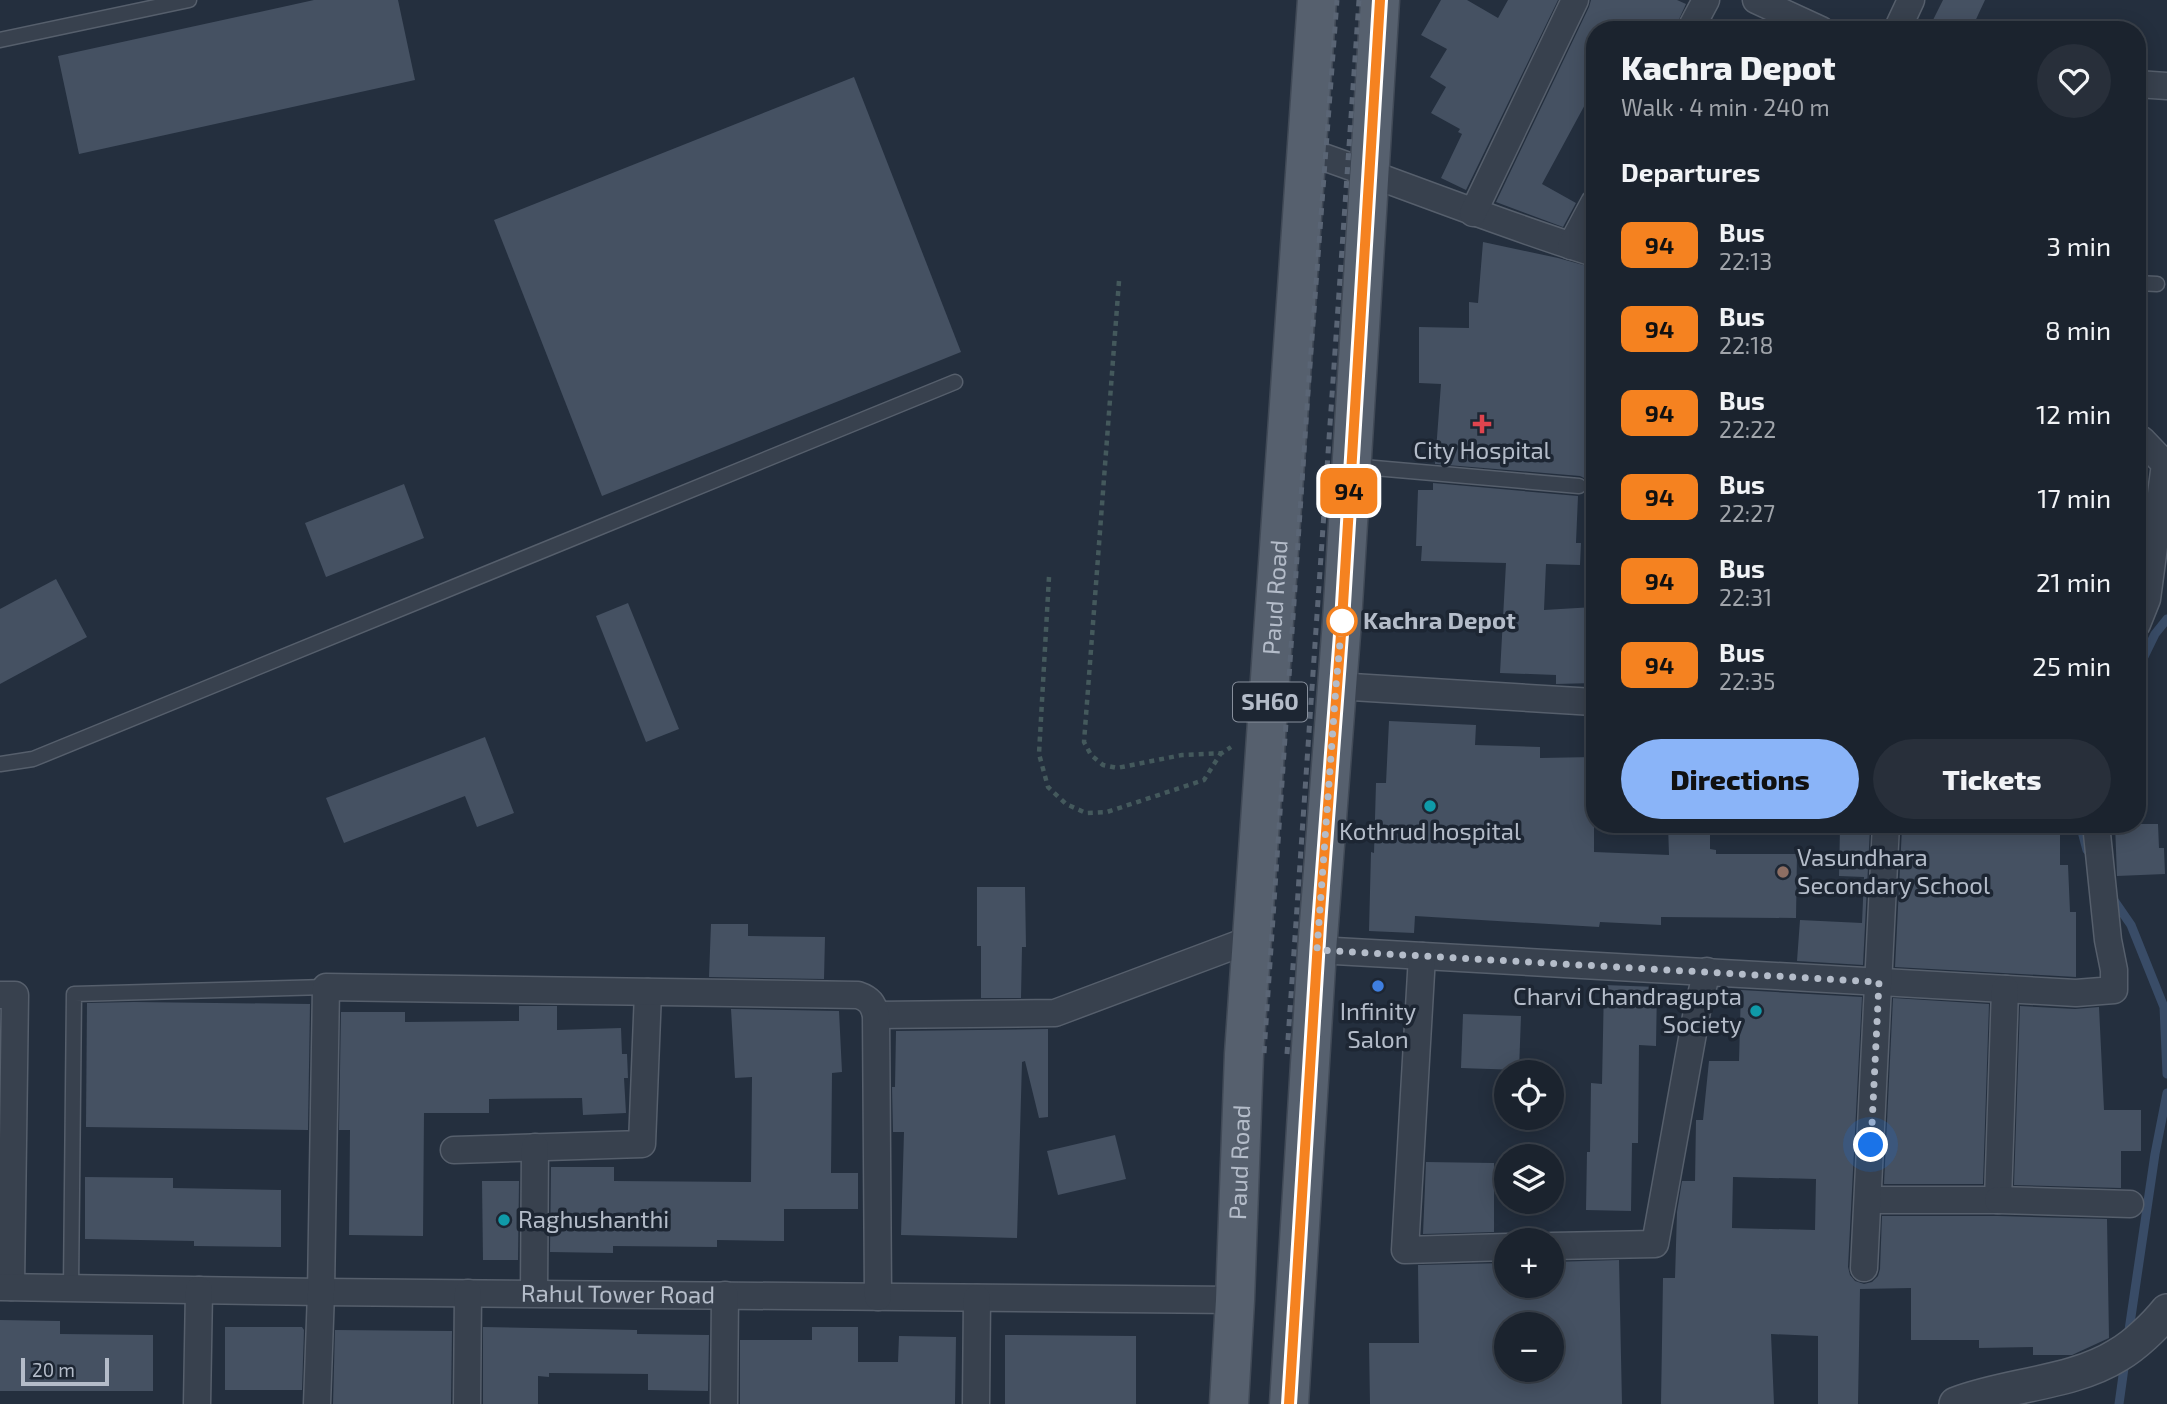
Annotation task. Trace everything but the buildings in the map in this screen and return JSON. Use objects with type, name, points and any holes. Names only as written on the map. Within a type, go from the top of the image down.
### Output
[{"type":"main road","name":"Paud Road","points":[[1229,1404],[1244,1054],[1317,0]]},
{"type":"main road","name":"SH60","points":[[1289,1404],[1317,950],[1342,621],[1380,0]]},
{"type":"street","points":[[1473,213],[1575,0]]},
{"type":"street","points":[[1695,21],[1706,0]]},
{"type":"street","points":[[1756,0],[1788,15]]},
{"type":"street","points":[[1901,21],[1911,0]]},
{"type":"street","points":[[2146,85],[2167,86]]},
{"type":"street","points":[[1306,150],[1473,213],[1583,249]]},
{"type":"street","points":[[2146,444],[2166,464],[2162,537],[2146,602]]},
{"type":"street","points":[[1336,686],[1586,702]]},
{"type":"street","points":[[1864,1268],[1886,833]]},
{"type":"street","points":[[1317,950],[2076,993],[2114,990],[2114,970],[2097,833]]},
{"type":"street","points":[[876,1015],[1055,1013],[1252,939]]},
{"type":"street","points":[[1422,956],[1405,1250],[1494,1247]]},
{"type":"street","points":[[1564,1247],[1655,1244],[1707,971]]},
{"type":"street","points":[[317,1404],[326,987],[858,995],[870,1000],[876,1015],[878,1297]]},
{"type":"street","points":[[1998,1200],[2005,989]]},
{"type":"street","points":[[454,1150],[642,1144],[648,992]]},
{"type":"street","points":[[0,995],[15,995],[7,1132],[5,1287]]},
{"type":"street","points":[[534,1293],[535,1147]]},
{"type":"street","points":[[1868,1200],[2130,1204]]},
{"type":"street","name":"Rahul Tower Road","points":[[5,1287],[1235,1300]]},
{"type":"street","points":[[197,1404],[199,1290]]},
{"type":"street","points":[[467,1404],[468,1293]]},
{"type":"street","points":[[724,1404],[725,1295]]},
{"type":"street","points":[[976,1404],[977,1298]]},
{"type":"street","points":[[1956,1404],[2074,1374],[2119,1355],[2163,1316]]},
{"type":"lane","points":[[0,40],[189,0]]},
{"type":"lane","points":[[2146,283],[2157,284]]},
{"type":"lane","points":[[0,764],[33,759],[955,382]]},
{"type":"lane","points":[[1350,466],[1579,486]]},
{"type":"lane","points":[[71,1288],[74,994],[326,987]]},
{"type":"path","points":[[1119,281],[1084,742],[1091,755],[1103,765],[1117,768],[1182,755],[1222,752],[1268,726]]},
{"type":"path","points":[[1049,577],[1039,754],[1048,787],[1066,804],[1086,813],[1107,811],[1204,780],[1222,752]]},
{"type":"waterway","points":[[2146,652],[2155,634],[2167,619]]},
{"type":"waterway","points":[[2082,833],[2087,850]]},
{"type":"waterway","points":[[2111,896],[2131,925],[2164,1007],[2167,1074]]},
{"type":"waterway","points":[[2128,1337],[2155,1154],[2167,1093]]},
{"type":"waterway","points":[[2119,1404],[2125,1361]]},
{"type":"railway","points":[[1264,1053],[1337,0]]},
{"type":"railway","points":[[1287,1054],[1359,0]]},
{"type":"bus line","name":"94","points":[[1289,1404],[1319,925],[1342,621],[1380,0]]},
{"type":"place","name":"City Hospital","points":[[1482,424]]},
{"type":"place","name":"Kachra Depot","points":[[1342,621]]},
{"type":"place","name":"Kothrud hospital","points":[[1430,806]]},
{"type":"place","name":"Vasundhara Secondary School","points":[[1783,872]]},
{"type":"place","name":"Infinity Salon","points":[[1378,986]]},
{"type":"place","name":"Charvi Chandragupta Society","points":[[1756,1011]]},
{"type":"place","name":"Raghushanthi","points":[[504,1220]]},
{"type":"route","points":[[1342,621],[1317,950],[1879,982],[1871,1145]]}]
